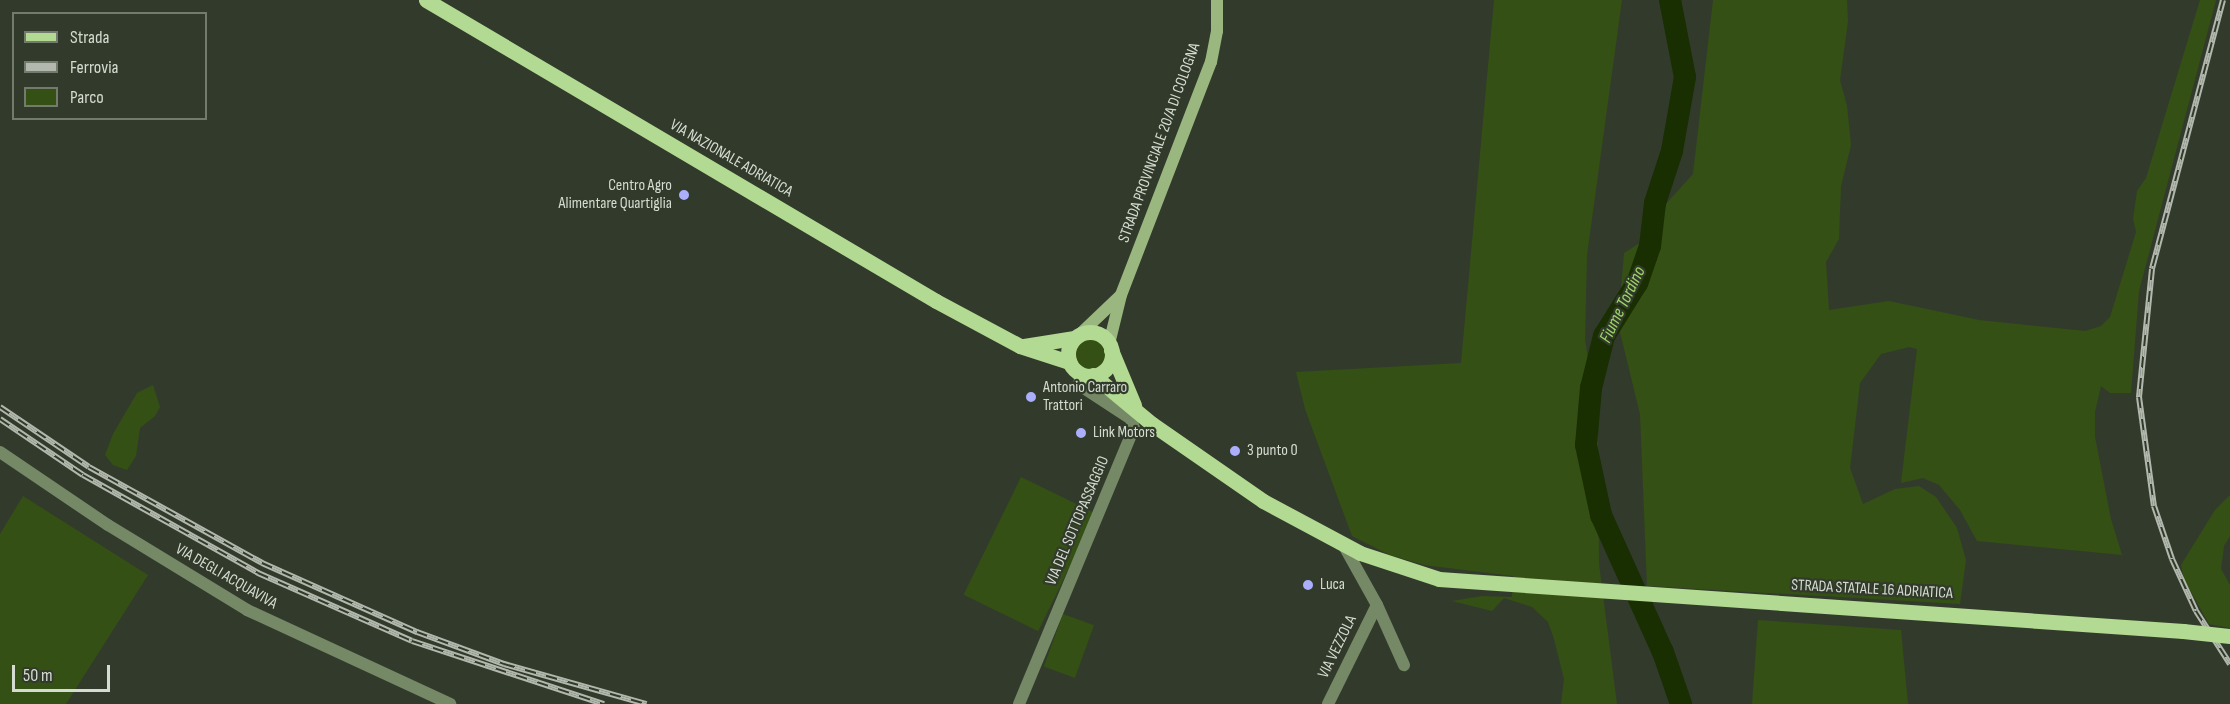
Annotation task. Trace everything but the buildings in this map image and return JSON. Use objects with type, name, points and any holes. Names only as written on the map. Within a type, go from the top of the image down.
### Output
[{"type":"main road","name":"VIA NAZIONALE ADRIATICA","points":[[426,0],[1020,346],[1070,362]]},
{"type":"main road","name":"STRADA PROVINCIALE 20/A DI COLOGNA","points":[[1110,347],[1121,295],[1211,62],[1217,31],[1217,0]]},
{"type":"main road","name":"STRADA PROVINCIALE 20/A DI COLOGNA","points":[[1077,336],[1121,295]]},
{"type":"main road","points":[[1020,346],[1100,334],[1110,347],[1139,413]]},
{"type":"main road","points":[[1077,336],[1068,349],[1070,362],[1263,501],[1344,546]]},
{"type":"main road","points":[[1087,375],[1107,367],[1110,347]]},
{"type":"main road","name":"STRADA STATALE 16 ADRIATICA","points":[[1344,546],[1439,579],[1512,587],[1909,610],[2230,636]]},
{"type":"street","name":"VIA DEL SOTTOPASSAGGIO","points":[[1019,704],[1134,428],[1131,419],[1079,385],[1087,375]]},
{"type":"street","name":"VIA DEGLI ACQUAVIVA","points":[[0,452],[108,525],[247,610],[450,704]]},
{"type":"street","name":"VIA VEZZOLA","points":[[1344,546],[1377,605],[1404,665]]},
{"type":"street","name":"VIA VEZZOLA","points":[[1328,704],[1377,605]]},
{"type":"green space","points":[[1494,0],[1622,0],[1587,255],[1585,339],[1598,427],[1599,564],[1617,704],[1561,704],[1564,679],[1554,639],[1548,622],[1532,607],[1504,598],[1492,611],[1452,601],[1482,596],[1512,597],[1513,576],[1424,565],[1390,555],[1352,536],[1305,409],[1296,372],[1461,363]]},
{"type":"green space","points":[[1713,0],[1847,0],[1848,21],[1840,80],[1847,106],[1851,145],[1841,186],[1839,239],[1826,262],[1829,310],[1889,301],[1979,320],[2085,331],[2101,326],[2110,317],[2136,232],[2133,219],[2137,191],[2146,178],[2200,0],[2216,0],[2139,291],[2131,393],[2110,393],[2101,386],[2095,412],[2095,437],[2111,519],[2122,555],[1977,541],[1960,510],[1939,485],[1923,478],[1901,483],[1917,349],[1909,347],[1881,354],[1860,383],[1850,468],[1863,504],[1895,489],[1919,486],[1936,497],[1957,528],[1966,560],[1960,604],[1647,586],[1640,414],[1618,324],[1624,253],[1662,229],[1664,206],[1693,174]]},
{"type":"green space","points":[[1089,336],[1101,342],[1107,354],[1101,366],[1089,372],[1077,366],[1071,354],[1077,342]]},
{"type":"green space","points":[[153,385],[160,407],[155,416],[140,428],[136,456],[127,470],[113,465],[105,455],[113,434],[137,393]]},
{"type":"green space","points":[[1021,477],[1096,513],[1038,631],[964,595]]},
{"type":"green space","points":[[2230,495],[2230,536],[2224,546],[2221,569],[2230,585],[2230,628],[2209,624],[2184,579],[2181,565],[2215,510]]},
{"type":"green space","points":[[23,496],[148,575],[66,704],[0,704],[0,534]]},
{"type":"green space","points":[[1063,614],[1094,625],[1075,678],[1044,667]]},
{"type":"green space","points":[[1758,620],[1901,630],[1908,704],[1752,704]]},
{"type":"waterway","name":"Fiume Tordino","points":[[1670,0],[1685,77],[1672,151],[1655,203],[1650,246],[1637,283],[1604,336],[1591,388],[1586,445],[1601,515],[1663,652],[1681,704]]},
{"type":"railway","points":[[2223,0],[2152,269],[2139,397],[2154,506],[2172,559],[2196,611],[2230,664]]},
{"type":"railway","points":[[0,407],[89,467],[262,563],[417,632],[504,664],[646,704]]},
{"type":"railway","points":[[0,419],[83,475],[258,573],[412,641],[604,704]]},
{"type":"place","name":"Centro Agro Alimentare Quartiglia","points":[[684,195]]},
{"type":"place","name":"Antonio Carraro Trattori","points":[[1031,397]]},
{"type":"place","name":"Link Motors","points":[[1081,433]]},
{"type":"place","name":"3 punto 0","points":[[1235,451]]},
{"type":"place","name":"Luca","points":[[1308,585]]}]
